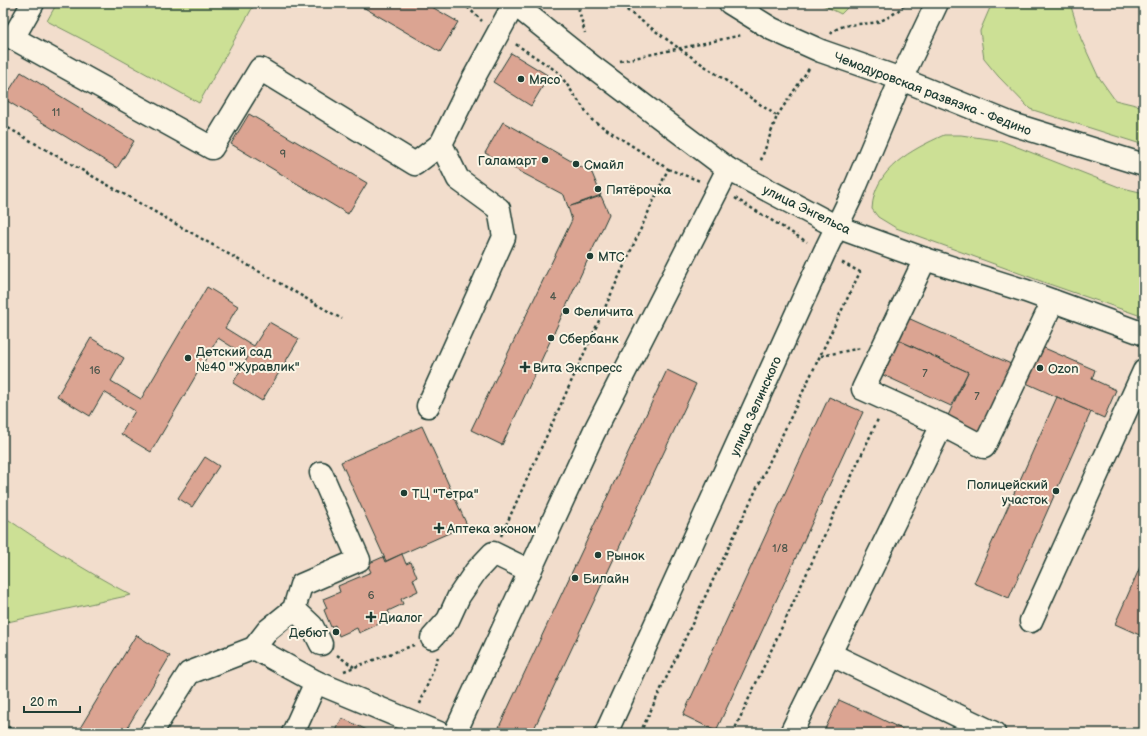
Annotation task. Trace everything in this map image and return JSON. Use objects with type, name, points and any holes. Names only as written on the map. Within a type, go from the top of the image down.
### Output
[{"type":"street","points":[[33,3],[13,38],[212,148],[260,69],[415,164],[441,144],[513,3]]},
{"type":"street","name":"улица Энгельса","points":[[513,3],[593,67],[728,169],[753,183],[837,226],[925,259],[1026,291],[1144,334]]},
{"type":"street","name":"Чемодуровская развязка - Федино","points":[[732,3],[772,29],[821,51],[901,79],[1012,124],[1144,165]]},
{"type":"street","name":"улица Зелинского","points":[[606,733],[824,253],[852,195],[901,79],[937,3]]},
{"type":"street","points":[[428,406],[504,237],[499,209],[458,179],[441,144]]},
{"type":"street","points":[[455,733],[594,432],[728,169]]},
{"type":"street","points":[[925,259],[863,389],[942,425],[984,447],[1053,302]]},
{"type":"street","points":[[1031,621],[1144,371]]},
{"type":"street","points":[[791,733],[942,425]]},
{"type":"street","points":[[151,733],[189,673],[254,648],[268,630],[294,609],[301,585],[359,560],[321,473]]},
{"type":"street","points":[[432,638],[448,620],[459,596],[476,571],[493,553],[530,571]]},
{"type":"street","points":[[294,609],[312,626],[321,644]]},
{"type":"street","points":[[254,648],[316,682],[439,733]]},
{"type":"street","points":[[830,654],[994,733]]},
{"type":"street","points":[[293,733],[316,682]]},
{"type":"path","points":[[463,3],[480,20],[558,72],[592,120],[668,169],[718,188],[824,253],[860,272],[640,733]]},
{"type":"path","points":[[617,3],[777,116],[753,183]]},
{"type":"path","points":[[593,67],[772,29]]},
{"type":"path","points":[[3,125],[342,320]]},
{"type":"path","points":[[493,553],[668,169]]},
{"type":"path","points":[[820,356],[885,343]]},
{"type":"path","points":[[733,733],[887,400]]},
{"type":"path","points":[[354,668],[432,638],[439,656],[423,695]]},
{"type":"path","points":[[3,723],[16,733]]},
{"type":"green space","points":[[57,3],[255,3],[199,103],[47,21]]},
{"type":"green space","points":[[819,3],[850,3],[850,5],[841,14]]},
{"type":"green space","points":[[992,3],[1070,3],[1081,39],[1098,76],[1115,100],[1144,107],[1144,145],[1030,109],[998,76],[984,59],[980,31]]},
{"type":"green space","points":[[944,135],[961,135],[1002,141],[1119,187],[1144,193],[1144,317],[896,228],[878,217],[872,209],[874,195],[879,183],[887,172],[907,154]]},
{"type":"green space","points":[[3,516],[98,577],[131,595],[3,623]]},
{"type":"building","points":[[356,3],[425,3],[458,22],[440,52]]},
{"type":"building","name":"Мясо","points":[[511,53],[549,76],[531,106],[493,82]]},
{"type":"building","points":[[21,72],[134,141],[117,168],[4,99]]},
{"type":"building","points":[[249,114],[367,183],[348,214],[231,144]]},
{"type":"building","points":[[503,122],[592,173],[601,195],[568,207],[564,195],[485,153]]},
{"type":"building","points":[[601,196],[609,214],[502,445],[471,430],[572,220],[568,207]]},
{"type":"building","points":[[207,287],[238,306],[225,328],[254,346],[269,322],[299,339],[262,401],[233,383],[248,357],[218,338],[151,452],[121,434],[135,411],[104,392],[90,416],[57,396],[91,338],[124,358],[111,381],[141,399]]},
{"type":"building","points":[[908,318],[1011,364],[979,436],[946,420],[968,372],[898,340]]},
{"type":"building","points":[[898,340],[968,372],[951,406],[881,374]]},
{"type":"building","points":[[1042,347],[1095,370],[1092,379],[1116,390],[1104,418],[1026,383]]},
{"type":"building","name":"Рынок","points":[[667,370],[696,384],[532,733],[513,733],[499,727]]},
{"type":"building","points":[[829,397],[863,412],[716,731],[683,715]]},
{"type":"building","points":[[1057,397],[1091,412],[1009,598],[974,583]]},
{"type":"building","name":"ТЦ \"Тетра\"","points":[[422,426],[467,525],[386,561],[341,462]]},
{"type":"building","points":[[205,457],[219,466],[192,507],[178,498]]},
{"type":"building","points":[[402,554],[406,564],[411,562],[417,577],[413,579],[418,591],[401,599],[403,604],[388,611],[392,618],[359,633],[357,628],[339,636],[335,625],[331,627],[324,610],[327,608],[323,599],[340,592],[338,586],[371,572],[367,564],[383,557],[385,562]]},
{"type":"building","points":[[1144,558],[1144,637],[1115,624]]},
{"type":"building","points":[[136,635],[170,656],[124,733],[77,733]]},
{"type":"building","points":[[839,700],[877,717],[910,733],[823,733]]},
{"type":"building","points":[[342,718],[373,733],[335,733]]},
{"type":"place","name":"Мясо","points":[[521,79]]},
{"type":"place","name":"Галамарт","points":[[545,160]]},
{"type":"place","name":"Смайл","points":[[576,164]]},
{"type":"place","name":"Пятёрочка","points":[[598,189]]},
{"type":"place","name":"МТС","points":[[590,256]]},
{"type":"place","name":"Феличита","points":[[566,311]]},
{"type":"place","name":"Сбербанк","points":[[551,338]]},
{"type":"place","name":"Детский сад №40 \"Журавлик\"","points":[[188,358]]},
{"type":"place","name":"Вита Экспресс","points":[[525,367]]},
{"type":"place","name":"Ozon","points":[[1040,368]]},
{"type":"place","name":"Полицейский участок","points":[[1056,491]]},
{"type":"place","name":"ТЦ \"Тетра\"","points":[[404,493]]},
{"type":"place","name":"Аптека эконом","points":[[439,528]]},
{"type":"place","name":"Рынок","points":[[598,555]]},
{"type":"place","name":"Билайн","points":[[575,578]]},
{"type":"place","name":"Диалог","points":[[371,617]]},
{"type":"place","name":"Дебют","points":[[336,632]]}]
